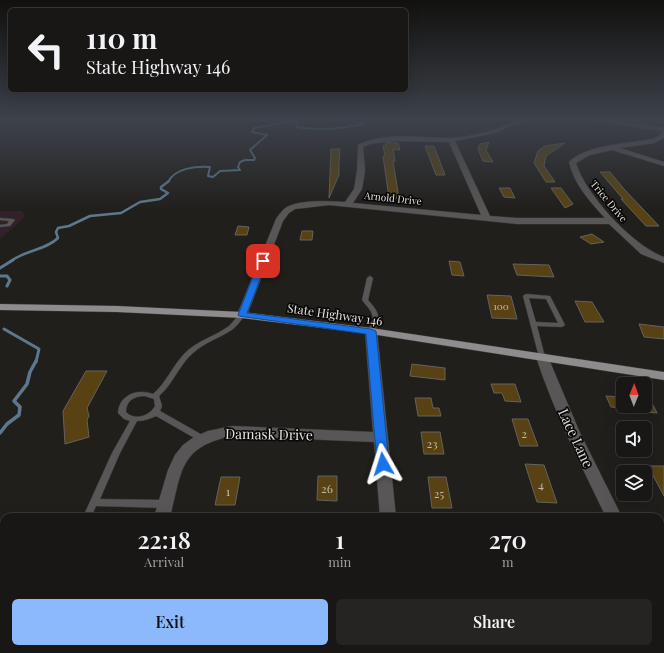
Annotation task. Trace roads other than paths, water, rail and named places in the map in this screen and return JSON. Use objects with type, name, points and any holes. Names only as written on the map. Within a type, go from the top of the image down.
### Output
[{"type":"main road","name":"State Highway 146","points":[[0,307],[117,309],[242,315],[371,331],[664,376]]},
{"type":"street","points":[[348,204],[358,189],[361,171],[360,149]]},
{"type":"street","points":[[456,149],[488,219]]},
{"type":"street","name":"Trice Drive","points":[[605,149],[586,154],[572,162],[572,167],[579,181],[612,221],[642,251],[664,260]]},
{"type":"street","points":[[616,149],[664,164]]},
{"type":"street","name":"Arnold Drive","points":[[242,315],[279,220],[286,211],[293,207],[315,204],[348,204],[517,221],[612,221]]},
{"type":"street","points":[[371,331],[388,513]]},
{"type":"street","name":"Lace Lane","points":[[542,357],[573,434],[612,513]]},
{"type":"street","name":"Damask Drive","points":[[164,511],[177,464],[182,455],[201,438],[216,433],[232,431],[380,437]]},
{"type":"lane","points":[[0,219],[13,220],[8,225],[0,226]]},
{"type":"lane","points":[[370,278],[366,300],[376,314],[377,318],[371,331]]},
{"type":"lane","points":[[534,324],[562,325],[548,297],[526,296],[542,357]]},
{"type":"lane","points":[[155,396],[163,389],[188,354],[201,344],[228,331],[237,323],[242,315]]},
{"type":"lane","points":[[139,394],[146,394],[155,396],[159,402],[155,412],[142,419],[134,420],[123,415],[121,410],[122,405],[126,400],[139,394]]},
{"type":"lane","points":[[155,412],[201,438]]},
{"type":"lane","points":[[89,513],[124,437],[134,420]]},
{"type":"lane","points":[[93,502],[164,511]]},
{"type":"waterway","points":[[168,182],[171,177],[181,171],[192,168],[210,167],[208,176],[213,177],[220,171],[240,170],[238,167],[240,162],[245,160],[254,160],[255,158],[251,149]]},
{"type":"waterway","points":[[11,261],[23,254],[42,248],[53,242],[58,238],[56,232],[58,228],[69,226],[90,216],[121,213],[140,202],[160,199],[168,193],[161,189],[161,187],[168,182]]},
{"type":"waterway","points":[[0,268],[13,260]]},
{"type":"waterway","points":[[0,276],[7,276],[10,280],[7,286]]},
{"type":"waterway","points":[[4,329],[39,349],[36,362]]},
{"type":"waterway","points":[[0,433],[7,424],[19,415],[20,407],[14,401],[27,384],[30,372],[36,361]]}]
